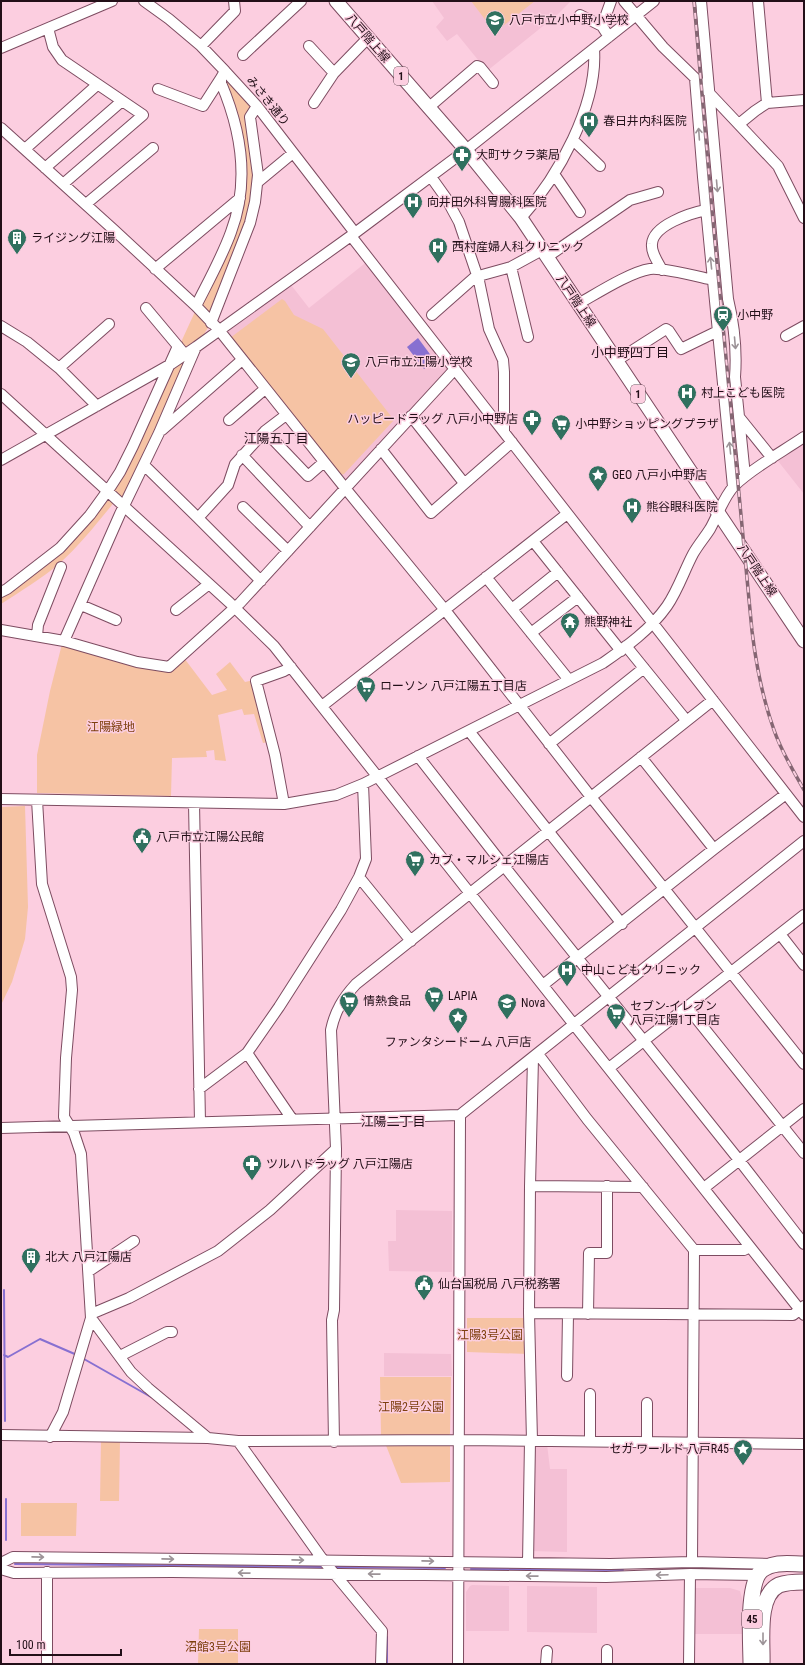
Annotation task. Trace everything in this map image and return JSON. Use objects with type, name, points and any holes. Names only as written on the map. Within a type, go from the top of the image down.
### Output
[{"type":"highway","points":[[757,1575],[763,1569],[775,1564],[804,1564]]},
{"type":"highway","points":[[757,1575],[804,1575]]},
{"type":"highway","points":[[757,1575],[761,1582],[763,1592],[763,1614]]},
{"type":"highway","name":"45","points":[[751,1664],[752,1596],[753,1584],[757,1575]]},
{"type":"highway","name":"45","points":[[762,1664],[763,1614],[765,1602],[769,1594],[776,1587],[786,1583],[804,1582]]},
{"type":"main road","name":"八戸階上線","points":[[336,1],[466,150],[521,218],[804,641]]},
{"type":"street","points":[[1,48],[112,1]]},
{"type":"street","name":"みさき通り","points":[[144,1],[201,46],[223,74],[257,106],[455,369],[804,817]]},
{"type":"street","points":[[201,46],[235,11],[234,1]]},
{"type":"street","points":[[243,55],[301,1]]},
{"type":"street","points":[[602,26],[611,1]]},
{"type":"street","points":[[624,1],[635,16],[663,47],[740,124],[778,166],[804,218]]},
{"type":"street","points":[[1,460],[171,364],[196,347],[431,177],[654,1]]},
{"type":"street","points":[[701,1],[708,92],[728,299],[732,316],[736,361],[735,377],[745,476]]},
{"type":"street","points":[[758,1],[767,103]]},
{"type":"street","points":[[580,15],[602,26],[609,37]]},
{"type":"street","points":[[48,28],[53,47],[62,60],[143,115],[63,184]]},
{"type":"street","points":[[314,103],[334,73],[368,38]]},
{"type":"street","points":[[309,46],[334,73]]},
{"type":"street","points":[[521,218],[533,205],[554,174],[573,140],[585,108],[592,81],[595,63],[594,49]]},
{"type":"street","points":[[428,108],[477,66],[480,67],[493,83]]},
{"type":"street","points":[[158,89],[203,106],[223,74]]},
{"type":"street","points":[[196,306],[232,231],[240,198],[242,170],[241,153],[235,120],[221,83],[223,74]]},
{"type":"street","points":[[695,78],[706,210],[733,487]]},
{"type":"street","points":[[25,149],[97,85]]},
{"type":"street","points":[[740,124],[754,111],[767,103],[804,100]]},
{"type":"street","points":[[46,168],[122,101]]},
{"type":"street","points":[[211,323],[250,222],[255,202],[258,182],[250,117],[257,106]]},
{"type":"street","points":[[1,128],[86,204],[196,306],[219,330],[265,389],[445,610],[664,890],[804,1064]]},
{"type":"street","points":[[573,140],[600,166]]},
{"type":"street","points":[[86,204],[152,148]]},
{"type":"street","points":[[258,182],[293,153]]},
{"type":"street","points":[[554,174],[580,212]]},
{"type":"street","points":[[431,177],[446,198],[459,222],[477,276],[489,328],[502,360],[504,372],[504,432]]},
{"type":"street","points":[[432,315],[477,276],[511,267],[544,253],[630,200],[658,192]]},
{"type":"street","points":[[155,269],[240,198]]},
{"type":"street","points":[[662,270],[653,252],[652,242],[654,237],[679,218],[706,210]]},
{"type":"street","points":[[511,267],[528,337]]},
{"type":"street","points":[[578,304],[640,271],[651,269],[713,280]]},
{"type":"street","points":[[146,308],[185,354]]},
{"type":"street","points":[[59,368],[109,324]]},
{"type":"street","points":[[1,326],[27,342],[59,368],[96,406]]},
{"type":"street","points":[[786,336],[804,326]]},
{"type":"street","points":[[616,361],[666,329],[682,349],[718,331]]},
{"type":"street","points":[[1,592],[43,563],[60,548],[90,515],[107,492],[120,472],[178,346]]},
{"type":"street","points":[[64,641],[124,506],[159,433],[196,347]]},
{"type":"street","points":[[159,433],[242,360]]},
{"type":"street","points":[[1,630],[64,641],[137,662],[169,667],[235,608],[261,581],[455,369]]},
{"type":"street","points":[[228,420],[265,389]]},
{"type":"street","points":[[1,394],[209,584],[274,646],[802,1310],[793,1315],[530,1313]]},
{"type":"street","points":[[198,518],[228,485],[235,464],[242,455],[265,431],[286,415]]},
{"type":"street","points":[[411,416],[464,483]]},
{"type":"street","points":[[739,417],[772,458]]},
{"type":"street","points":[[265,431],[308,476],[324,462]]},
{"type":"street","points":[[1,799],[284,804],[336,795],[363,784],[603,663],[624,648],[653,623],[667,606],[694,553],[733,487],[745,476],[804,437]]},
{"type":"street","points":[[381,449],[431,513],[512,442]]},
{"type":"street","points":[[242,455],[310,526]]},
{"type":"street","points":[[144,465],[261,581]]},
{"type":"street","points":[[243,507],[288,551]]},
{"type":"street","points":[[322,706],[567,514]]},
{"type":"street","points":[[533,541],[578,597],[644,668],[686,720]]},
{"type":"street","points":[[37,636],[38,625],[61,568]]},
{"type":"street","points":[[512,609],[558,572]]},
{"type":"street","points":[[486,576],[569,680]]},
{"type":"street","points":[[176,610],[209,584]]},
{"type":"street","points":[[532,633],[578,597]]},
{"type":"street","points":[[80,605],[116,620]]},
{"type":"street","points":[[284,804],[275,755],[256,681],[291,667]]},
{"type":"street","points":[[549,744],[644,668]]},
{"type":"street","points":[[334,1442],[332,1320],[334,1310],[336,1149],[331,1030],[333,1019],[340,1003],[356,984],[713,700]]},
{"type":"street","points":[[469,731],[622,924]]},
{"type":"street","points":[[418,756],[804,1244]]},
{"type":"street","points":[[641,757],[714,849]]},
{"type":"street","points":[[199,1089],[247,1053],[283,1001],[341,910],[359,877],[366,859],[363,784]]},
{"type":"street","points":[[543,985],[622,924],[714,849],[786,794]]},
{"type":"street","points":[[37,800],[42,884],[71,977],[72,990],[66,1058],[64,1116],[74,1133],[81,1154],[91,1316],[63,1412],[50,1437]]},
{"type":"street","points":[[194,803],[200,1122]]},
{"type":"street","points":[[1,1128],[460,1115],[575,1025],[804,841]]},
{"type":"street","points":[[359,877],[411,941]]},
{"type":"street","points":[[609,1068],[804,915]]},
{"type":"street","points":[[780,934],[804,965]]},
{"type":"street","points":[[687,1007],[804,1154]]},
{"type":"street","points":[[247,1053],[292,1119]]},
{"type":"street","points":[[528,1563],[531,1441],[530,1186],[535,1056]]},
{"type":"street","points":[[535,1056],[694,1250],[692,1562]]},
{"type":"street","points":[[704,1188],[804,1109]]},
{"type":"street","points":[[458,1664],[460,1115]]},
{"type":"street","points":[[91,1316],[129,1298],[218,1251],[275,1206],[336,1149]]},
{"type":"street","points":[[530,1186],[643,1187]]},
{"type":"street","points":[[588,1314],[588,1253],[607,1253],[607,1186]]},
{"type":"street","points":[[89,1271],[134,1242]]},
{"type":"street","points":[[694,1250],[744,1250],[750,1246]]},
{"type":"street","points":[[567,1376],[568,1314]]},
{"type":"street","points":[[91,1316],[131,1372],[208,1438]]},
{"type":"street","points":[[120,1356],[167,1332],[172,1332]]},
{"type":"street","points":[[590,1394],[590,1441]]},
{"type":"street","points":[[647,1403],[647,1442]]},
{"type":"street","points":[[1,1435],[50,1437],[208,1438],[238,1441],[334,1442],[459,1440],[804,1444]]},
{"type":"street","points":[[238,1441],[323,1560],[382,1631],[381,1664]]},
{"type":"street","points":[[1,1563],[13,1557],[610,1564],[670,1562],[775,1564]]},
{"type":"street","points":[[670,1562],[697,1568],[745,1569],[757,1575]]},
{"type":"street","points":[[1,1569],[14,1573],[47,1572],[606,1577],[690,1574],[757,1575]]},
{"type":"street","points":[[47,1572],[47,1664]]},
{"type":"street","points":[[690,1574],[690,1664]]},
{"type":"street","points":[[730,1575],[740,1578],[745,1582],[750,1588],[752,1596]]},
{"type":"street","points":[[607,1650],[607,1664]]},
{"type":"street","points":[[546,1664],[547,1651]]},
{"type":"shaded area","name":"八戸市立小中野小学校","points":[[432,1],[571,1],[558,14],[487,71],[457,34],[447,41],[436,27],[444,18]]},
{"type":"shaded area","name":"八戸市立江陽小学校","points":[[369,260],[455,369],[345,488],[219,330],[288,281],[309,308]]},
{"type":"shaded area","points":[[418,338],[435,361],[424,369],[407,347]]},
{"type":"shaded area","points":[[804,443],[804,494],[778,461]]},
{"type":"shaded area","points":[[396,1210],[452,1211],[452,1272],[389,1271],[388,1241],[396,1241]]},
{"type":"shaded area","points":[[384,1353],[451,1354],[452,1376],[384,1376]]},
{"type":"shaded area","points":[[532,1444],[547,1444],[550,1469],[567,1469],[567,1552],[530,1551]]},
{"type":"shaded area","points":[[472,1585],[509,1586],[509,1631],[466,1631],[466,1592]]},
{"type":"shaded area","points":[[527,1586],[597,1587],[597,1633],[527,1632]]},
{"type":"shaded area","points":[[694,1588],[730,1588],[740,1591],[744,1605],[744,1634],[694,1634]]},
{"type":"green space","points":[[471,1],[535,1],[499,29],[490,26]]},
{"type":"green space","points":[[225,71],[257,106],[251,113],[255,202],[211,323],[196,347],[127,500],[116,500],[67,557],[38,580],[1,604],[1,592],[43,563],[102,497],[171,364],[232,231],[242,170],[221,83]]},
{"type":"green space","points":[[282,299],[294,315],[323,329],[394,420],[344,474],[341,475],[230,338]]},
{"type":"green space","name":"江陽緑地","points":[[62,644],[165,671],[184,658],[212,695],[227,690],[216,674],[230,662],[245,682],[254,680],[269,742],[263,743],[254,714],[244,715],[242,709],[218,715],[226,761],[215,760],[214,750],[206,751],[207,757],[172,758],[171,796],[37,793],[37,755],[50,691]]},
{"type":"green space","points":[[25,806],[28,907],[25,939],[12,982],[1,1005],[1,807]]},
{"type":"green space","name":"江陽3号公園","points":[[467,1318],[527,1318],[528,1354],[467,1352]]},
{"type":"green space","name":"江陽2号公園","points":[[380,1377],[451,1377],[450,1434],[446,1437],[383,1438],[381,1435]]},
{"type":"green space","points":[[101,1439],[120,1440],[119,1501],[100,1501]]},
{"type":"green space","name":"江陽2号公園","points":[[450,1442],[450,1482],[401,1483],[385,1443]]},
{"type":"green space","points":[[21,1503],[77,1503],[76,1536],[21,1536]]},
{"type":"green space","name":"沼館3号公園","points":[[199,1629],[238,1629],[238,1664],[198,1664]]},
{"type":"waterway","points":[[4,1290],[5,1421]]},
{"type":"waterway","points":[[4,1355],[8,1357],[40,1339],[77,1355]]},
{"type":"waterway","points":[[84,1359],[151,1397]]},
{"type":"waterway","points":[[6,1499],[6,1540]]},
{"type":"waterway","points":[[15,1564],[321,1567]]},
{"type":"waterway","points":[[334,1567],[445,1568]]},
{"type":"waterway","points":[[471,1569],[623,1570]]},
{"type":"waterway","points":[[387,1637],[387,1664]]},
{"type":"railway","points":[[694,1],[712,210],[752,631],[763,693],[770,718],[784,753],[804,790]]},
{"type":"place","name":"八戸市立小中野小学校","points":[[495,37]]},
{"type":"place","name":"春日井内科医院","points":[[589,138]]},
{"type":"place","name":"大町サクラ薬局","points":[[462,172]]},
{"type":"place","name":"向井田外科胃腸科医院","points":[[413,219]]},
{"type":"place","name":"ライジング江陽","points":[[17,255]]},
{"type":"place","name":"西村産婦人科クリニック","points":[[438,264]]},
{"type":"place","name":"小中野","points":[[723,332]]},
{"type":"place","name":"八戸市立江陽小学校","points":[[351,379]]},
{"type":"place","name":"村上こども医院","points":[[687,410]]},
{"type":"place","name":"ハッピードラッグ 八戸小中野店","points":[[532,436]]},
{"type":"place","name":"小中野ショッピングプラザ","points":[[561,441]]},
{"type":"place","name":"GEO 八戸小中野店","points":[[598,492]]},
{"type":"place","name":"熊谷眼科医院","points":[[632,524]]},
{"type":"place","name":"熊野神社","points":[[570,639]]},
{"type":"place","name":"ローソン 八戸江陽五丁目店","points":[[366,703]]},
{"type":"place","name":"八戸市立江陽公民館","points":[[142,854]]},
{"type":"place","name":"カブ・マルシェ江陽店","points":[[415,877]]},
{"type":"place","name":"中山こどもクリニック","points":[[567,987]]},
{"type":"place","name":"LAPIA","points":[[434,1013]]},
{"type":"place","name":"情熱食品","points":[[349,1018]]},
{"type":"place","name":"Nova","points":[[507,1020]]},
{"type":"place","name":"セブン-イレブン 八戸江陽1丁目店","points":[[616,1030]]},
{"type":"place","name":"ファンタシードーム 八戸店","points":[[458,1034]]},
{"type":"place","name":"ツルハドラッグ 八戸江陽店","points":[[252,1181]]},
{"type":"place","name":"北大 八戸江陽店","points":[[31,1274]]},
{"type":"place","name":"仙台国税局 八戸税務署","points":[[424,1301]]},
{"type":"place","name":"セガ ワールド 八戸R45","points":[[743,1466]]},
{"type":"district","name":"小中野四丁目","points":[[630,352]]},
{"type":"district","name":"江陽五丁目","points":[[276,438]]},
{"type":"district","name":"江陽二丁目","points":[[393,1121]]}]
